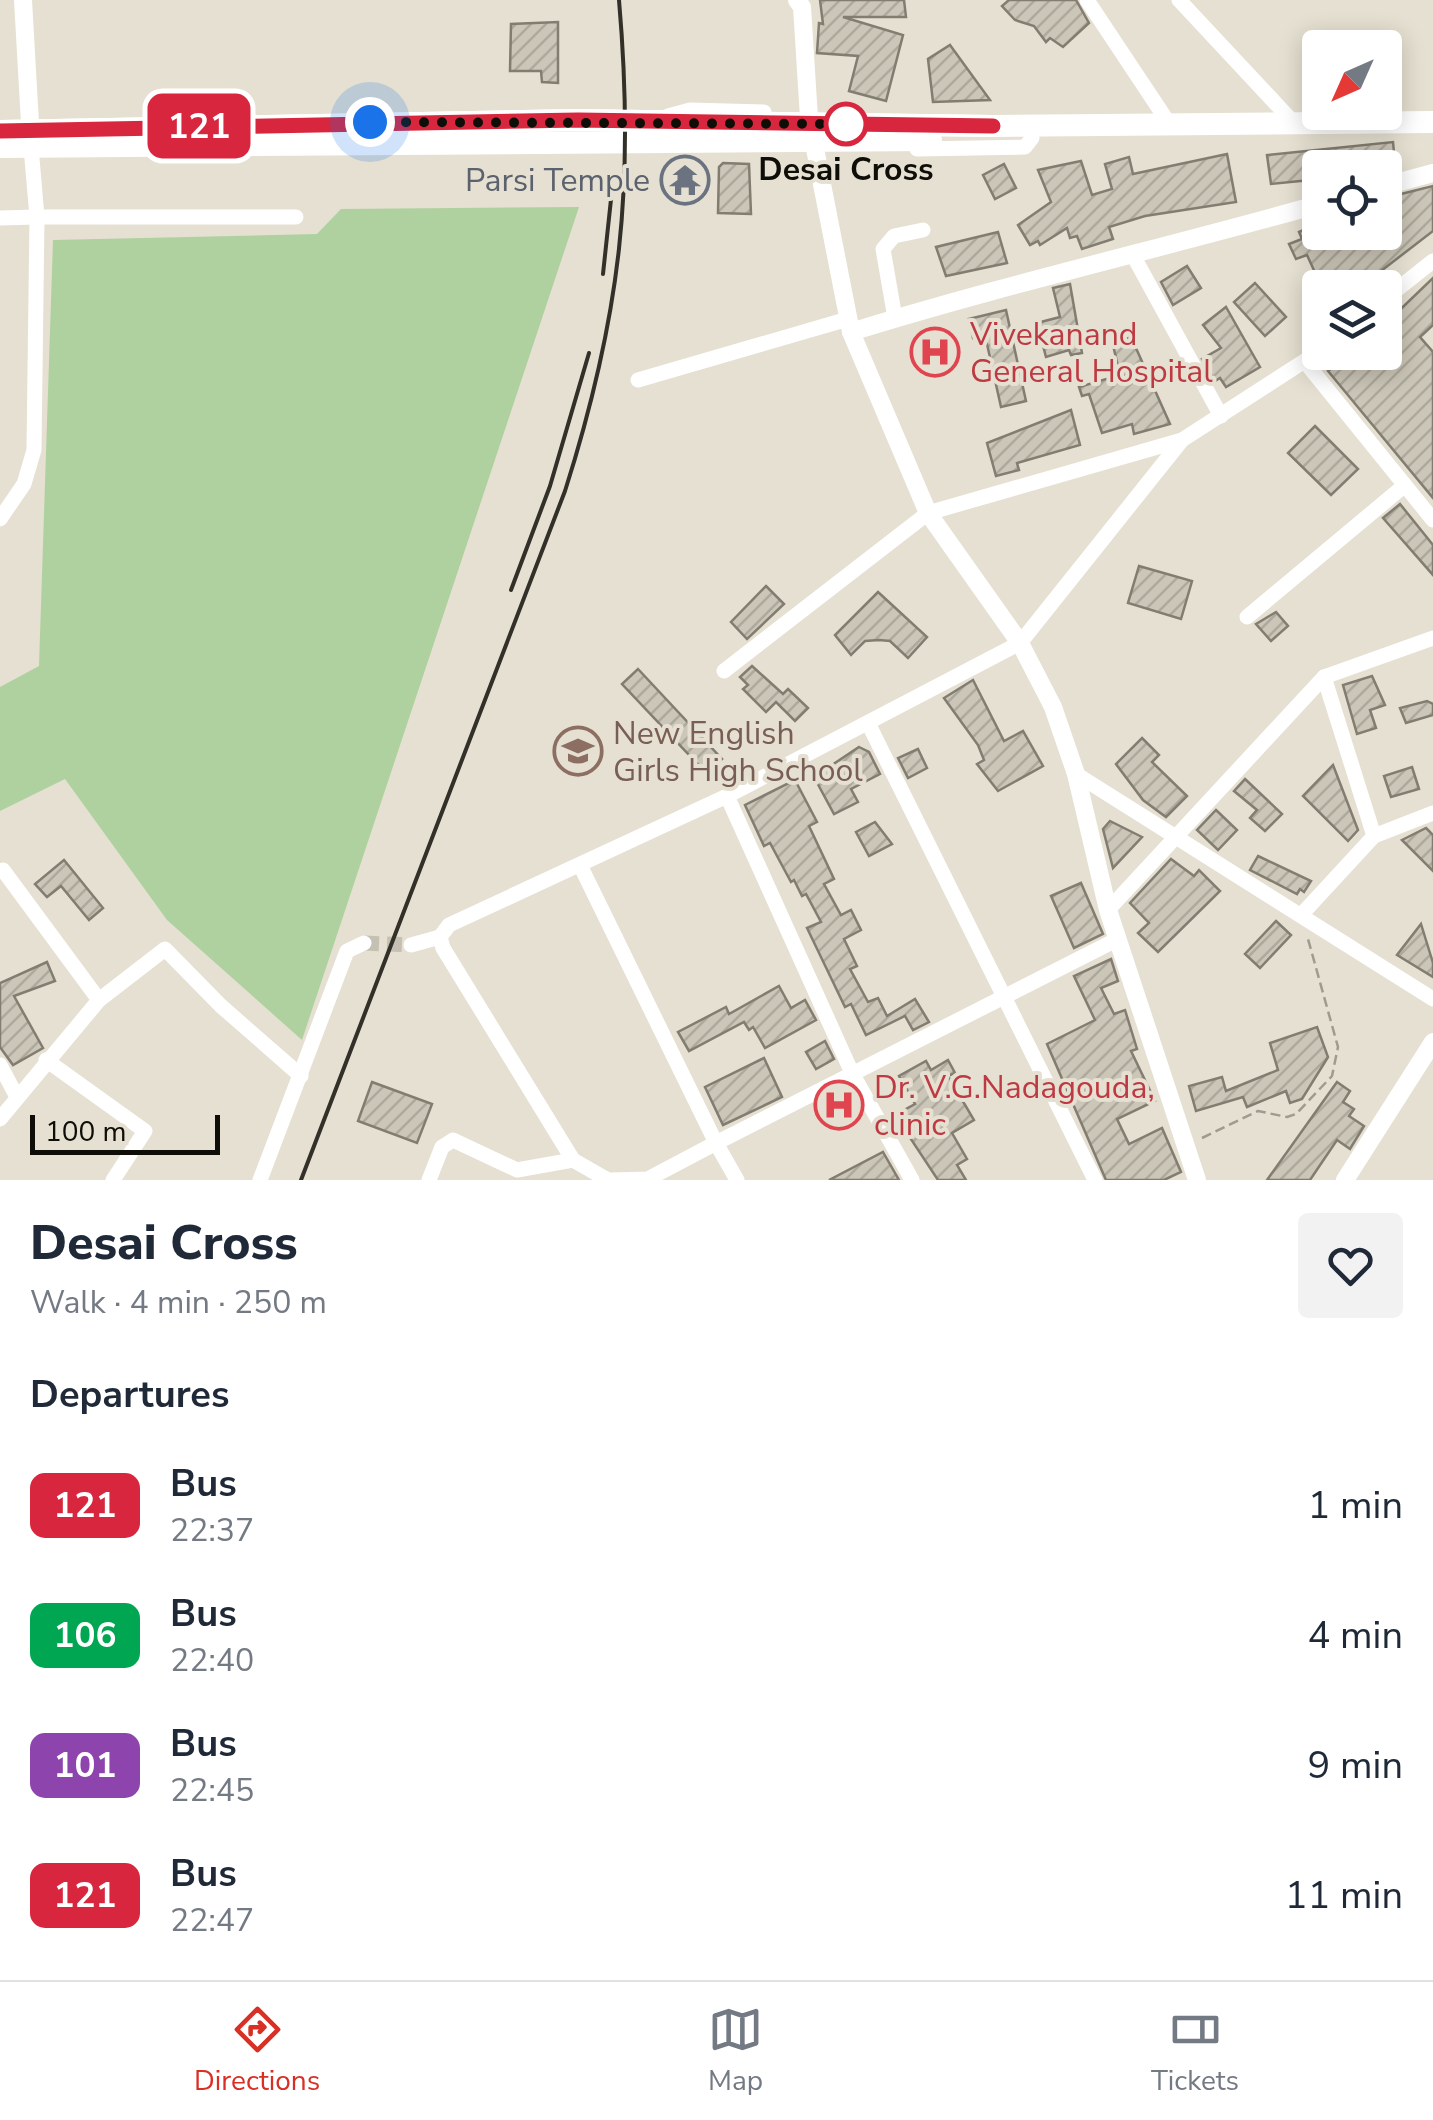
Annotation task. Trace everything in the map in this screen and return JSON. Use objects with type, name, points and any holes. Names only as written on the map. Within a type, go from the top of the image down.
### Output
[{"type":"main road","points":[[0,147],[31,139],[579,132],[994,133],[1168,122],[1433,122]]},
{"type":"main road","points":[[0,131],[31,139]]},
{"type":"main road","points":[[1034,131],[1433,136]]},
{"type":"street","points":[[0,519],[24,484],[34,450],[37,218],[23,0]]},
{"type":"street","points":[[797,0],[802,7],[813,141],[849,325],[928,512],[1020,643],[1053,707],[1076,774],[1108,910],[1194,1179]]},
{"type":"street","points":[[1087,0],[1168,122]]},
{"type":"street","points":[[1179,0],[1294,123]]},
{"type":"street","points":[[690,110],[809,113],[1024,116],[1034,131],[1025,147],[1010,150],[813,141],[669,151],[652,132],[690,110]]},
{"type":"street","points":[[1402,181],[1433,173]]},
{"type":"street","points":[[638,380],[1134,257],[1302,209]]},
{"type":"street","points":[[0,218],[296,218]]},
{"type":"street","points":[[895,318],[883,249],[894,236],[923,230]]},
{"type":"street","points":[[1134,257],[1221,416]]},
{"type":"street","points":[[1402,286],[1433,261]]},
{"type":"street","points":[[724,671],[928,512],[1182,440],[1302,365]]},
{"type":"street","points":[[1312,370],[1433,520]]},
{"type":"street","points":[[411,945],[440,937],[449,925],[727,796],[1020,643],[1182,440]]},
{"type":"street","points":[[1248,618],[1405,486]]},
{"type":"street","points":[[1108,910],[1324,678],[1433,638]]},
{"type":"street","points":[[1324,678],[1374,836]]},
{"type":"street","points":[[869,725],[1095,1180]]},
{"type":"street","points":[[1076,774],[1433,1000]]},
{"type":"street","points":[[727,796],[852,1073],[912,1180]]},
{"type":"street","points":[[1302,914],[1374,836],[1433,812]]},
{"type":"street","points":[[580,865],[737,1180]]},
{"type":"street","points":[[3,870],[99,1000]]},
{"type":"street","points":[[440,937],[442,948],[573,1160],[610,1180],[648,1179],[1118,938]]},
{"type":"street","points":[[260,1180],[347,951],[364,943]]},
{"type":"street","points":[[0,1119],[99,1000],[164,949],[302,1076]]},
{"type":"street","points":[[1346,1180],[1433,1042]]},
{"type":"street","points":[[46,1060],[145,1131],[113,1180]]},
{"type":"street","points":[[0,1065],[18,1097]]},
{"type":"street","points":[[429,1180],[442,1146],[453,1140],[514,1175],[573,1160]]},
{"type":"path","points":[[1186,1146],[1258,1111],[1286,1117],[1296,1114],[1332,1076],[1338,1047],[1302,914]]},
{"type":"green space","points":[[579,207],[302,1040],[167,920],[65,779],[0,811],[0,687],[39,666],[53,240],[317,234],[341,209]]},
{"type":"building","points":[[820,0],[904,0],[906,17],[843,17],[903,35],[886,101],[849,91],[858,56],[817,53],[819,23],[823,24]]},
{"type":"building","points":[[1009,0],[1076,0],[1089,23],[1063,47],[1050,38],[1046,42],[1034,26],[1015,20],[1002,6]]},
{"type":"building","points":[[558,22],[558,83],[542,82],[541,71],[510,71],[511,24]]},
{"type":"building","points":[[950,45],[990,100],[933,102],[928,59]]},
{"type":"building","points":[[1393,142],[1394,150],[1315,150]]},
{"type":"building","points":[[1302,151],[1302,181],[1271,184],[1267,155]]},
{"type":"building","points":[[1227,154],[1236,202],[1145,216],[1109,227],[1113,239],[1082,249],[1077,236],[1070,238],[1067,228],[1040,245],[1038,241],[1030,245],[1018,225],[1051,202],[1038,170],[1081,161],[1092,195],[1112,189],[1105,164],[1129,157],[1133,174]]},
{"type":"building","points":[[723,163],[749,164],[751,214],[718,213],[719,167]]},
{"type":"building","points":[[1004,164],[1016,188],[995,199],[983,175]]},
{"type":"building","points":[[1433,186],[1433,231],[1382,270],[1314,270],[1307,255],[1296,259],[1289,244],[1302,239],[1302,250],[1402,250],[1402,194]]},
{"type":"building","points":[[998,232],[1007,263],[946,276],[936,247]]},
{"type":"building","points":[[1187,266],[1201,288],[1173,305],[1161,282]]},
{"type":"building","points":[[1433,278],[1433,325],[1420,337],[1433,352],[1433,498],[1328,371],[1402,370],[1402,308]]},
{"type":"building","points":[[1255,283],[1286,317],[1265,336],[1234,302]]},
{"type":"building","points":[[1070,284],[1082,353],[1071,355],[1069,350],[1046,357],[1037,323],[1060,317],[1053,288]]},
{"type":"building","points":[[1226,307],[1260,367],[1226,387],[1220,378],[1215,381],[1202,359],[1221,348],[1203,325]]},
{"type":"building","points":[[1006,310],[1026,401],[1001,407],[985,335],[973,338],[969,319]]},
{"type":"building","points":[[1131,337],[1170,424],[1134,434],[1132,424],[1102,433],[1089,394],[1082,396],[1079,387],[1120,375],[1113,345]]},
{"type":"building","points":[[1071,410],[1080,445],[1017,463],[1019,470],[996,476],[987,443]]},
{"type":"building","points":[[1315,426],[1358,469],[1331,495],[1288,453]]},
{"type":"building","points":[[1400,504],[1433,545],[1433,575],[1383,518]]},
{"type":"building","points":[[1139,566],[1192,581],[1181,619],[1128,603]]},
{"type":"building","points":[[766,586],[784,604],[747,639],[731,622]]},
{"type":"building","points":[[878,592],[927,637],[908,658],[890,641],[879,640],[865,641],[851,655],[835,635]]},
{"type":"building","points":[[1276,612],[1288,626],[1271,641],[1256,624]]},
{"type":"building","points":[[752,666],[783,694],[788,689],[808,708],[795,721],[776,702],[766,712],[743,689],[748,685],[740,677]]},
{"type":"building","points":[[638,669],[722,759],[707,774],[622,684]]},
{"type":"building","points":[[1372,676],[1385,705],[1370,710],[1376,728],[1357,734],[1343,685]]},
{"type":"building","points":[[973,680],[1004,741],[1023,731],[1043,766],[998,791],[977,764],[984,760],[978,745],[944,698]]},
{"type":"building","points":[[1427,701],[1433,704],[1433,715],[1406,723],[1400,708]]},
{"type":"building","points":[[1142,738],[1159,755],[1152,762],[1187,796],[1166,817],[1143,800],[1116,764]]},
{"type":"building","points":[[859,747],[869,752],[880,774],[851,789],[858,802],[834,814],[814,777]]},
{"type":"building","points":[[918,749],[927,768],[908,778],[898,758]]},
{"type":"building","points":[[1333,765],[1358,830],[1348,841],[1303,796]]},
{"type":"building","points":[[1412,767],[1419,789],[1391,797],[1384,776]]},
{"type":"building","points":[[1245,779],[1282,814],[1265,831],[1250,818],[1257,810],[1234,791]]},
{"type":"building","points":[[795,780],[817,822],[809,826],[834,879],[824,884],[841,915],[851,910],[861,930],[844,939],[857,966],[850,969],[868,1002],[878,998],[887,1016],[915,999],[929,1022],[913,1030],[905,1016],[866,1035],[851,1004],[845,1007],[807,928],[821,922],[806,894],[802,896],[794,880],[791,882],[770,843],[764,846],[745,805]]},
{"type":"building","points":[[1216,810],[1237,830],[1218,850],[1197,830]]},
{"type":"building","points":[[1110,821],[1142,837],[1113,868],[1103,829]]},
{"type":"building","points":[[875,822],[892,844],[869,856],[856,832]]},
{"type":"building","points":[[1426,828],[1433,835],[1433,871],[1402,840]]},
{"type":"building","points":[[1258,856],[1311,881],[1304,892],[1300,889],[1297,894],[1250,870]]},
{"type":"building","points":[[1171,859],[1194,876],[1199,870],[1220,891],[1158,952],[1138,933],[1149,923],[1130,903]]},
{"type":"building","points":[[64,860],[103,908],[89,920],[61,886],[47,897],[35,884]]},
{"type":"building","points":[[1081,883],[1103,934],[1074,948],[1051,896]]},
{"type":"building","points":[[1276,921],[1291,935],[1260,968],[1245,954]]},
{"type":"building","points":[[1421,924],[1433,963],[1433,977],[1397,955]]},
{"type":"building","points":[[1111,959],[1118,981],[1101,988],[1114,1014],[1125,1010],[1137,1049],[1131,1051],[1155,1101],[1117,1119],[1129,1144],[1162,1128],[1181,1172],[1164,1180],[1106,1180],[1047,1044],[1095,1020],[1074,976]]},
{"type":"building","points":[[47,962],[55,981],[14,996],[43,1048],[13,1065],[0,1047],[0,983]]},
{"type":"building","points":[[779,986],[791,1008],[805,1000],[816,1020],[765,1048],[753,1027],[749,1030],[744,1022],[689,1051],[678,1032],[726,1007],[729,1014]]},
{"type":"building","points":[[1317,1027],[1328,1057],[1302,1099],[1290,1103],[1286,1091],[1247,1107],[1243,1097],[1196,1111],[1189,1086],[1222,1077],[1226,1091],[1278,1070],[1270,1043]]},
{"type":"building","points":[[825,1041],[834,1059],[816,1069],[806,1052]]},
{"type":"building","points":[[764,1058],[782,1097],[723,1125],[705,1087]]},
{"type":"building","points":[[948,1060],[955,1073],[948,1076],[974,1120],[952,1133],[967,1159],[957,1165],[966,1180],[938,1180],[895,1115],[915,1104],[899,1076],[926,1061],[931,1070]]},
{"type":"building","points":[[372,1082],[432,1104],[417,1143],[358,1121]]},
{"type":"building","points":[[1337,1082],[1350,1091],[1343,1102],[1354,1109],[1349,1116],[1364,1126],[1350,1149],[1337,1140],[1310,1180],[1267,1180]]},
{"type":"building","points":[[883,1152],[899,1180],[829,1180]]},
{"type":"tunnel","points":[[364,943],[411,945]]},
{"type":"railway","points":[[301,1180],[565,491],[584,427],[611,307],[624,190],[624,67],[619,0]]},
{"type":"railway","points":[[603,274],[612,190]]},
{"type":"railway","points":[[511,590],[550,486],[589,353]]},
{"type":"bus line","name":"121","points":[[0,131],[578,120],[993,126]]},
{"type":"place","name":"Desai Cross","points":[[846,124]]},
{"type":"place","name":"Parsi Temple","points":[[685,180]]},
{"type":"place","name":"Vivekanand General Hospital","points":[[935,352]]},
{"type":"place","name":"New English Girls High School","points":[[578,751]]},
{"type":"place","name":"Dr. V.G.Nadagouda, clinic","points":[[839,1105]]},
{"type":"route","points":[[370,122],[846,124]]}]
